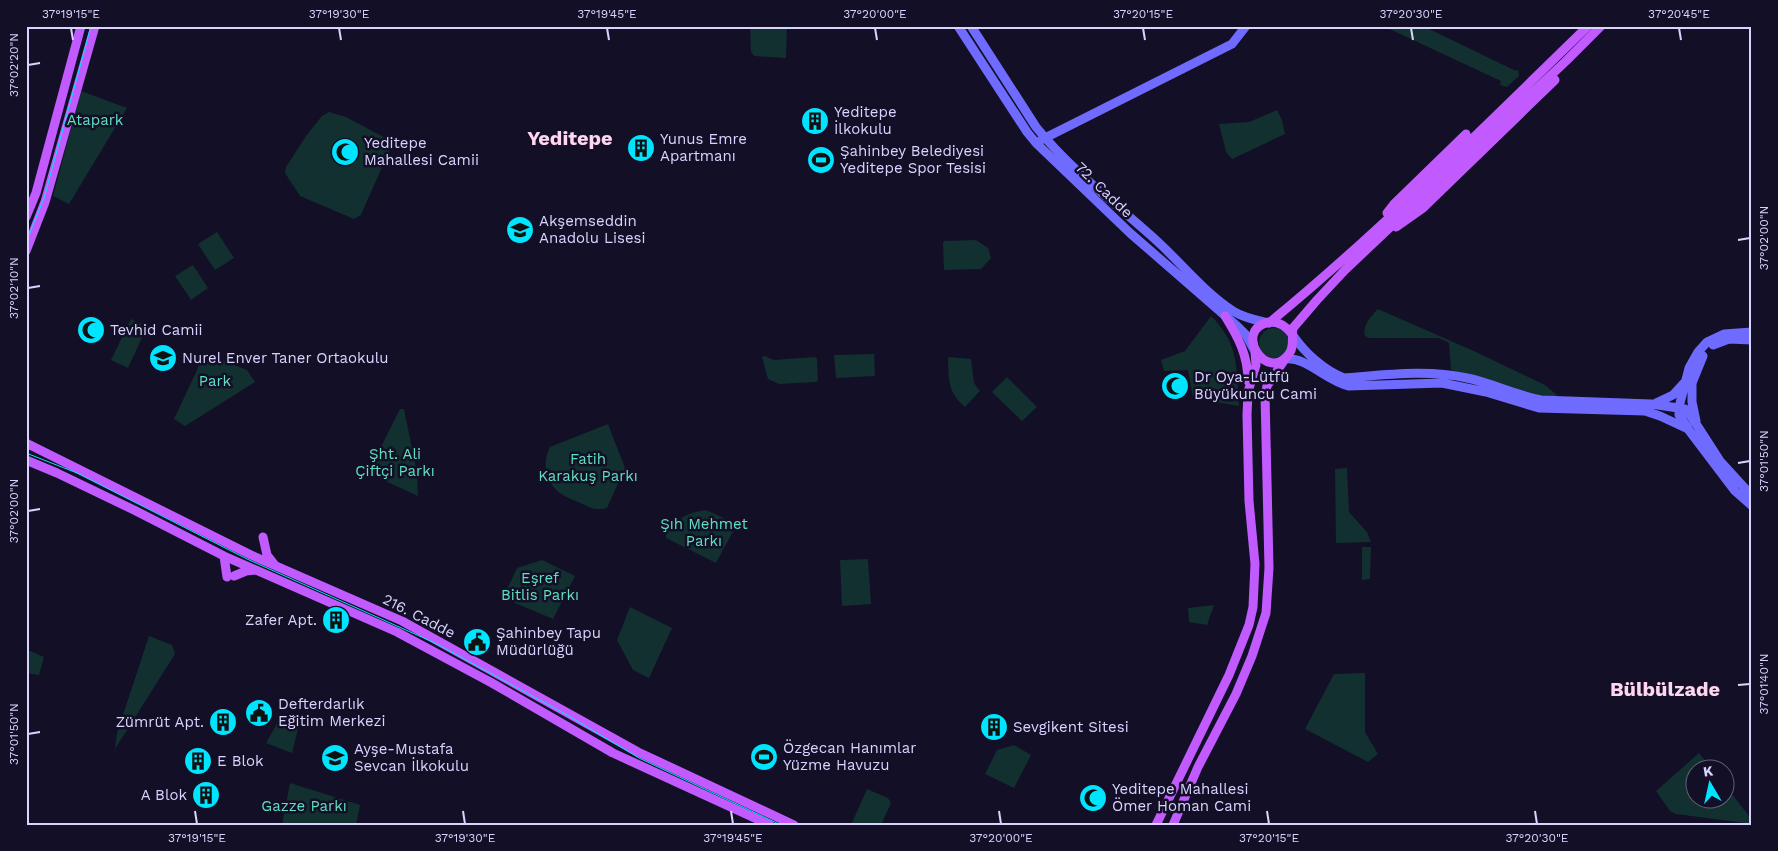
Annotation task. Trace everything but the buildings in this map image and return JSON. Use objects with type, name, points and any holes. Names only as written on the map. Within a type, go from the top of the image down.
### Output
[{"type":"main road","points":[[26,217],[36,193],[81,26]]},
{"type":"main road","points":[[26,251],[45,202],[95,26]]},
{"type":"main road","name":"72. Cadde","points":[[958,26],[1026,132],[1036,143],[1130,233],[1242,331],[1255,352]]},
{"type":"main road","points":[[971,26],[1036,127],[1093,186],[1157,241],[1210,293],[1244,316],[1282,324],[1292,334],[1301,348],[1338,376],[1344,378],[1436,374],[1468,378],[1540,400],[1651,404],[1681,411],[1735,491],[1752,506]]},
{"type":"main road","points":[[1036,143],[1232,44],[1246,26]]},
{"type":"main road","points":[[1248,392],[1256,365],[1253,346],[1258,329],[1310,289],[1378,228],[1588,26]]},
{"type":"main road","points":[[1173,825],[1198,767],[1236,694],[1252,656],[1266,613],[1269,568],[1265,395],[1267,386],[1292,348],[1293,328],[1317,300],[1372,244],[1601,26]]},
{"type":"main road","points":[[1372,244],[1423,208],[1583,53]]},
{"type":"main road","points":[[1378,228],[1394,204],[1466,134]]},
{"type":"main road","points":[[1156,825],[1229,675],[1249,625],[1253,607],[1254,564],[1248,492],[1248,369],[1240,341],[1225,316]]},
{"type":"main road","points":[[1681,411],[1690,368],[1698,352],[1707,342],[1724,334],[1752,332]]},
{"type":"main road","points":[[1651,404],[1672,395],[1689,380],[1704,353],[1712,345],[1729,339],[1752,340]]},
{"type":"main road","points":[[1255,352],[1265,361],[1301,360],[1325,376],[1340,384],[1349,386],[1442,383],[1486,392],[1539,408],[1673,413],[1681,411]]},
{"type":"main road","points":[[1689,380],[1693,428]]},
{"type":"main road","points":[[1644,411],[1693,428],[1752,496]]},
{"type":"main road","name":"216. Cadde","points":[[26,443],[188,525],[423,631],[638,752],[794,825]]},
{"type":"main road","points":[[26,460],[57,473]]},
{"type":"main road","points":[[26,465],[46,472],[57,473]]},
{"type":"main road","name":"216. Cadde","points":[[57,473],[224,556],[397,632],[492,682],[613,752],[770,825]]},
{"type":"main road","points":[[263,537],[267,555],[274,565]]},
{"type":"main road","points":[[224,556],[230,576],[246,570],[257,570]]},
{"type":"green space","points":[[750,26],[787,26],[786,58],[754,56],[751,52]]},
{"type":"green space","points":[[1383,26],[1423,26],[1516,71],[1518,69],[1519,76],[1507,87],[1500,85],[1501,81]]},
{"type":"green space","name":"Atapark","points":[[81,91],[127,108],[69,204],[53,196]]},
{"type":"green space","points":[[1277,110],[1282,120],[1285,134],[1232,159],[1226,152],[1219,124],[1249,122]]},
{"type":"green space","points":[[329,112],[346,117],[393,142],[361,215],[354,219],[300,196],[285,173],[286,167],[306,136],[322,116]]},
{"type":"green space","points":[[217,232],[234,258],[215,270],[198,244]]},
{"type":"green space","points":[[976,240],[988,248],[991,258],[981,269],[944,270],[944,241]]},
{"type":"green space","points":[[193,265],[208,288],[191,300],[175,276]]},
{"type":"green space","points":[[1378,309],[1545,385],[1557,395],[1555,398],[1542,397],[1514,390],[1498,382],[1451,370],[1449,343],[1439,338],[1369,338],[1365,336],[1364,332],[1366,325]]},
{"type":"green space","points":[[1211,316],[1232,347],[1235,358],[1239,406],[1193,398],[1188,370],[1164,371],[1161,360],[1185,351]]},
{"type":"green space","points":[[131,319],[147,327],[128,368],[111,360]]},
{"type":"green space","points":[[1274,328],[1284,333],[1289,343],[1284,353],[1274,358],[1264,353],[1259,343],[1264,333]]},
{"type":"green space","name":"Park","points":[[205,353],[247,370],[255,382],[185,426],[174,419]]},
{"type":"green space","points":[[874,354],[875,376],[836,378],[834,355]]},
{"type":"green space","points":[[765,356],[774,360],[815,357],[817,359],[818,380],[816,382],[779,384],[768,379],[762,357]]},
{"type":"green space","points":[[948,357],[971,359],[974,383],[980,391],[965,407],[955,396],[950,385]]},
{"type":"green space","points":[[1007,377],[1037,407],[1022,421],[992,392]]},
{"type":"green space","name":"Şht. Ali Çiftçi Parkı","points":[[400,409],[404,409],[417,473],[418,496],[368,473]]},
{"type":"green space","name":"Fatih Karakuş Parkı","points":[[608,424],[625,468],[607,508],[595,509],[564,496],[555,488],[546,472],[546,459],[550,447]]},
{"type":"green space","points":[[1347,468],[1349,512],[1367,532],[1371,542],[1336,543],[1335,469]]},
{"type":"green space","name":"Şıh Mehmet Parkı","points":[[706,510],[737,524],[716,563],[666,538],[666,535],[683,517]]},
{"type":"green space","points":[[1362,547],[1371,547],[1370,579],[1362,580]]},
{"type":"green space","points":[[868,559],[871,604],[842,606],[840,560]]},
{"type":"green space","name":"Eşref Bitlis Parkı","points":[[542,560],[575,576],[553,619],[503,598],[517,568]]},
{"type":"green space","points":[[1214,605],[1207,625],[1189,622],[1188,608]]},
{"type":"green space","points":[[630,607],[672,628],[649,678],[633,670],[617,640]]},
{"type":"green space","points":[[149,636],[172,645],[175,654],[115,749],[117,733]]},
{"type":"green space","points":[[26,649],[44,657],[39,675],[26,673]]},
{"type":"green space","points":[[1365,673],[1365,732],[1378,754],[1368,762],[1305,729],[1334,674]]},
{"type":"green space","points":[[282,715],[299,725],[292,753],[266,743]]},
{"type":"green space","points":[[1014,745],[1031,755],[1014,788],[985,774],[997,750]]},
{"type":"green space","points":[[1699,753],[1703,758],[1693,758]]},
{"type":"green space","points":[[1686,764],[1686,808],[1736,808],[1736,799],[1752,820],[1752,824],[1676,814],[1670,811],[1656,791]]},
{"type":"green space","name":"Gazze Parkı","points":[[290,783],[360,805],[356,825],[282,825]]},
{"type":"green space","points":[[867,789],[888,798],[891,803],[881,825],[851,825]]},
{"type":"tram line","points":[[26,242],[44,198],[91,26]]},
{"type":"tram line","points":[[26,453],[77,473],[247,559],[435,643],[567,715],[639,758],[781,825]]},
{"type":"place","name":"Yeditepe İlkokulu","points":[[815,121]]},
{"type":"place","name":"Yunus Emre Apartmanı","points":[[641,148]]},
{"type":"place","name":"Yeditepe Mahallesi Camii","points":[[345,152]]},
{"type":"place","name":"Şahinbey Belediyesi Yeditepe Spor Tesisi","points":[[821,160]]},
{"type":"place","name":"Akşemseddin Anadolu Lisesi","points":[[520,230]]},
{"type":"place","name":"Tevhid Camii","points":[[91,330]]},
{"type":"place","name":"Nurel Enver Taner Ortaokulu","points":[[163,358]]},
{"type":"place","name":"Dr Oya-Lütfü Büyükuncu Cami","points":[[1175,386]]},
{"type":"place","name":"Zafer Apt.","points":[[336,620]]},
{"type":"place","name":"Şahinbey Tapu Müdürlüğü","points":[[477,642]]},
{"type":"place","name":"Defterdarlık Eğitim Merkezi","points":[[259,713]]},
{"type":"place","name":"Zümrüt Apt.","points":[[223,722]]},
{"type":"place","name":"Sevgikent Sitesi","points":[[994,727]]},
{"type":"place","name":"Özgecan Hanımlar Yüzme Havuzu","points":[[764,757]]},
{"type":"place","name":"Ayşe-Mustafa Sevcan İlkokulu","points":[[335,758]]},
{"type":"place","name":"E Blok","points":[[198,761]]},
{"type":"place","name":"A Blok","points":[[206,795]]},
{"type":"place","name":"Yeditepe Mahallesi Ömer Homan Cami","points":[[1093,798]]},
{"type":"district","name":"Yeditepe","points":[[570,138]]},
{"type":"district","name":"Bülbülzade","points":[[1665,689]]}]
